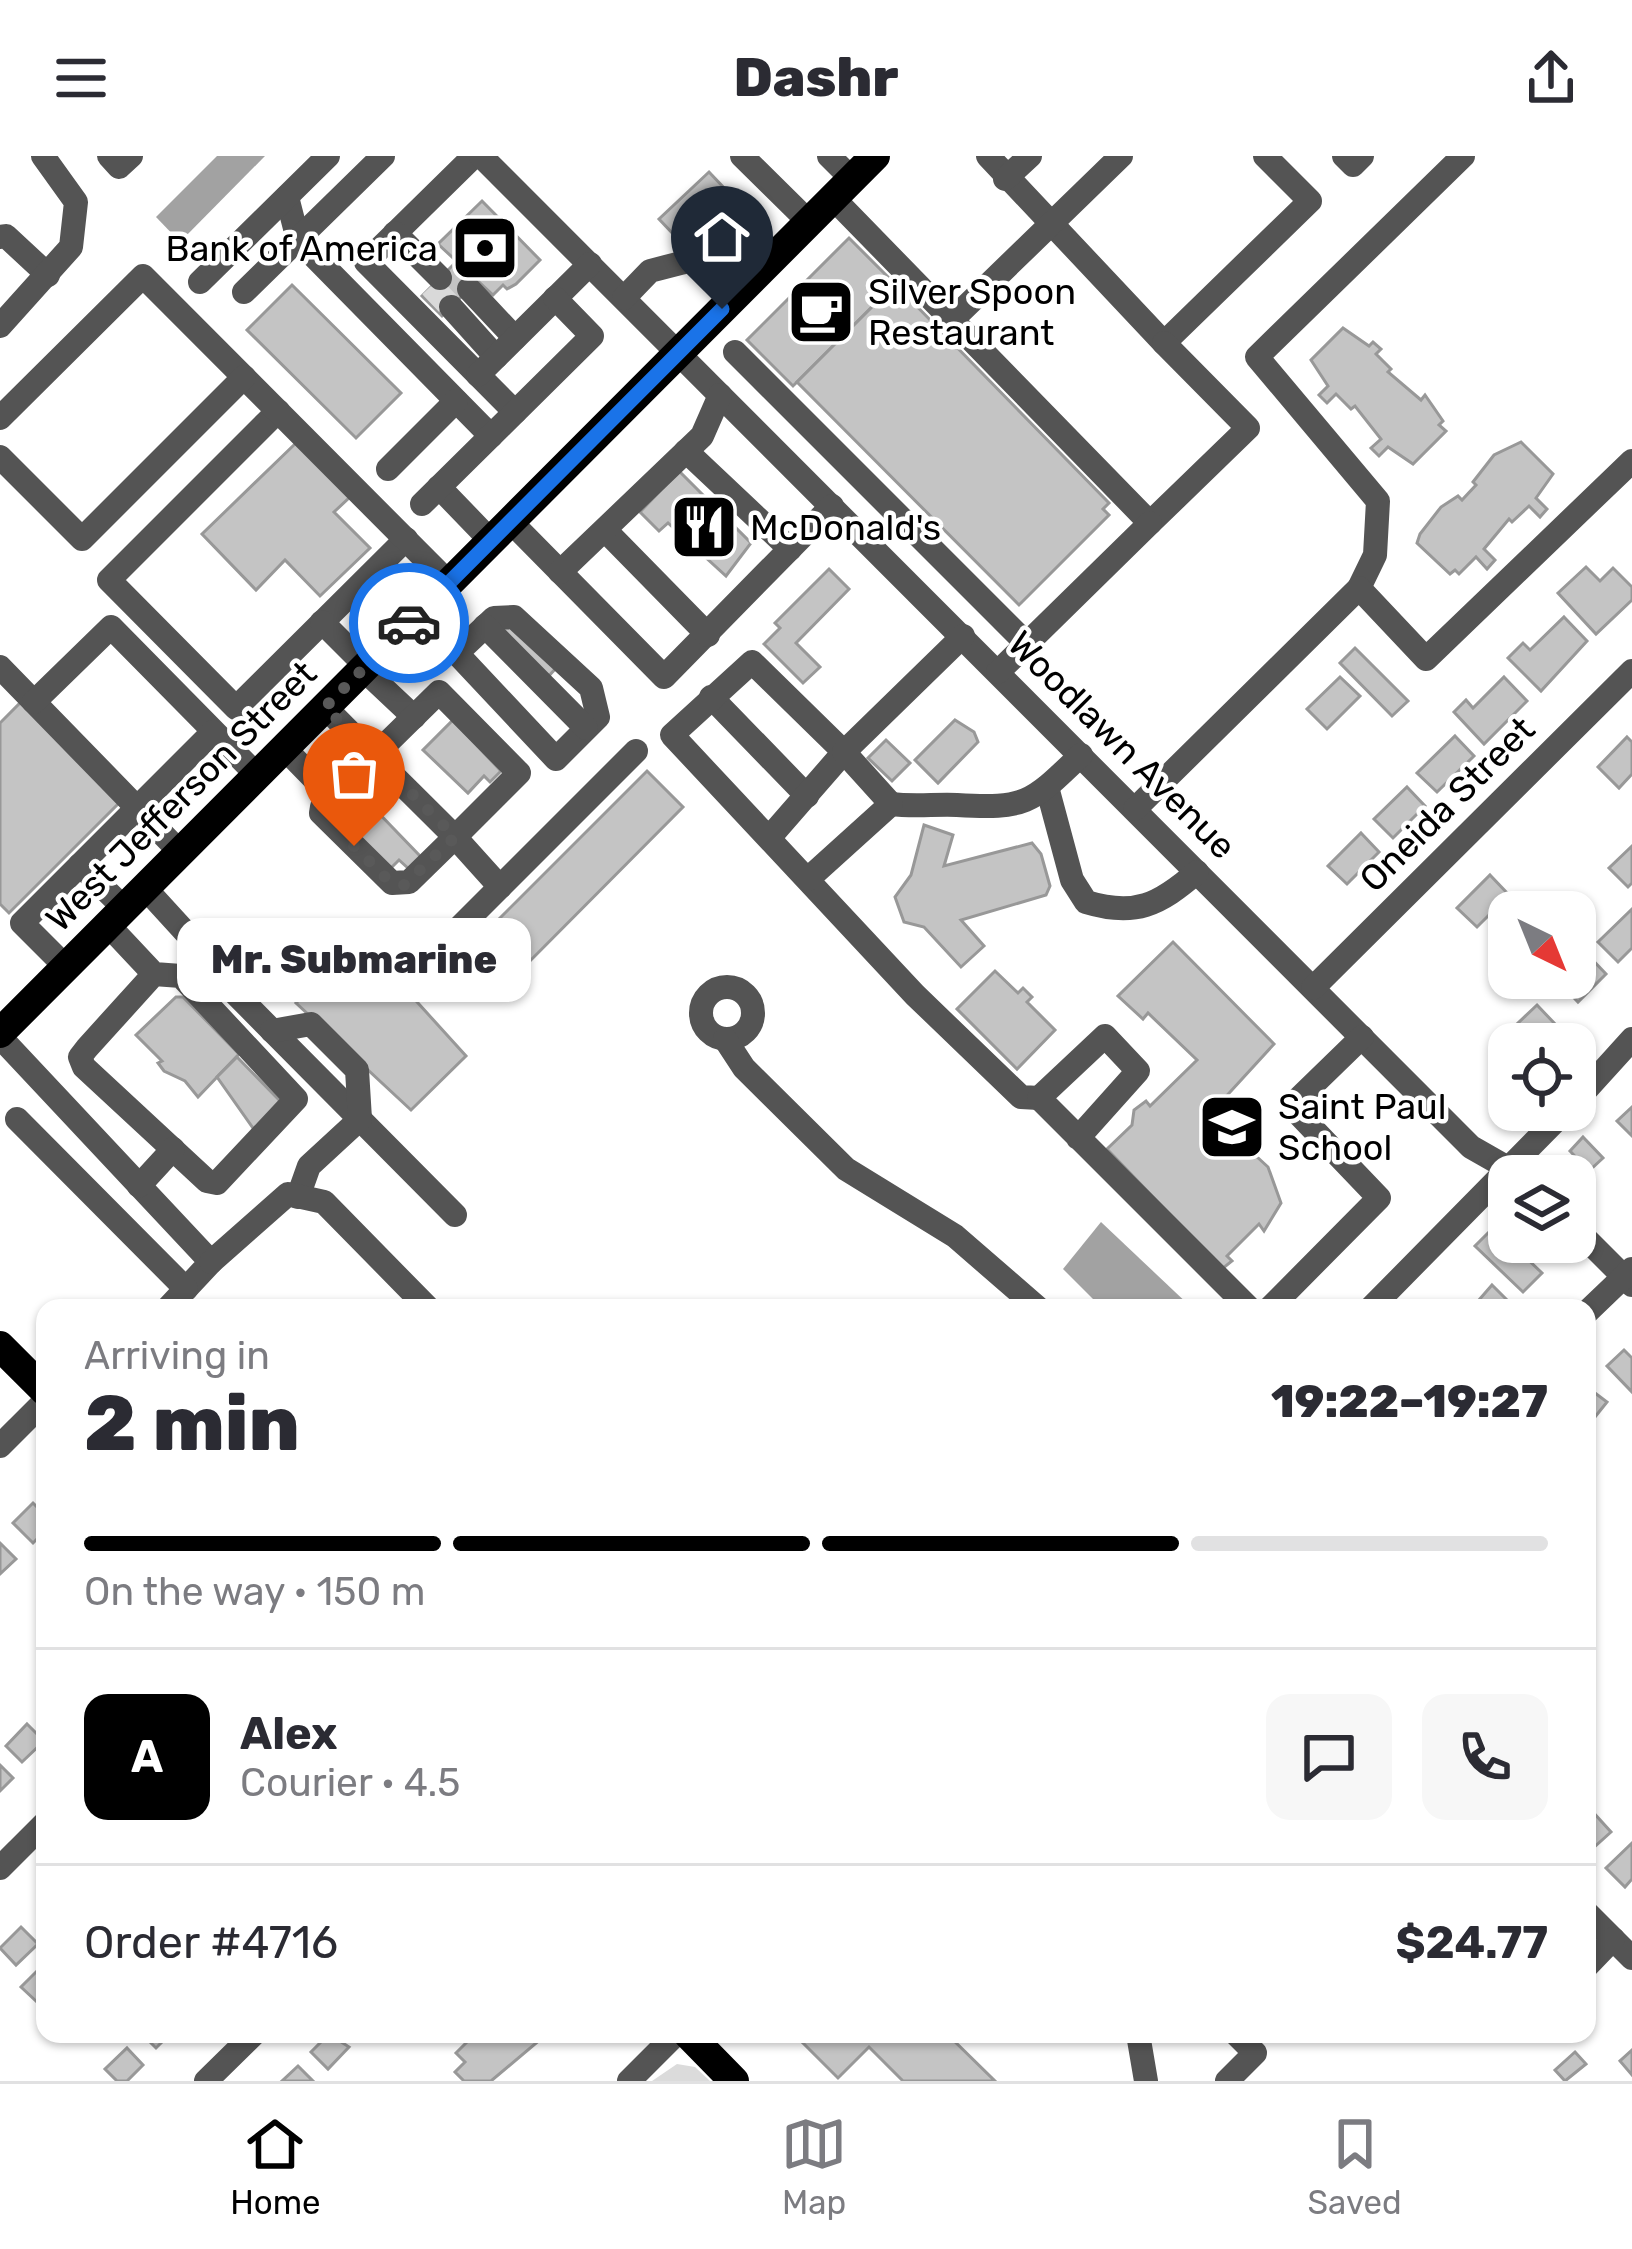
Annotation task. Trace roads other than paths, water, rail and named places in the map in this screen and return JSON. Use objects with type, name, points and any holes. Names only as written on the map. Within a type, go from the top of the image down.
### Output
[{"type":"main road","name":"West Jefferson Street","points":[[0,1035],[874,156]]},
{"type":"main road","points":[[0,1346],[36,1382]]},
{"type":"main road","points":[[697,2043],[734,2081]]},
{"type":"street","points":[[0,326],[71,247],[76,202],[43,156]]},
{"type":"street","points":[[109,156],[119,167],[130,156]]},
{"type":"street","points":[[200,282],[328,156]]},
{"type":"street","points":[[244,292],[383,156]]},
{"type":"street","points":[[477,156],[366,262],[499,354]]},
{"type":"street","name":"Woodlawn Avenue","points":[[477,156],[679,352],[1471,1147],[1488,1157]]},
{"type":"street","points":[[742,156],[809,222]]},
{"type":"street","points":[[829,156],[842,188],[952,320],[1150,523]]},
{"type":"street","points":[[988,156],[1005,179],[1248,428],[998,672]]},
{"type":"street","points":[[1005,179],[1030,156]]},
{"type":"street","points":[[952,320],[1120,156]]},
{"type":"street","points":[[1164,343],[1310,202],[1265,156]]},
{"type":"street","points":[[1344,156],[1353,165],[1361,156]]},
{"type":"street","points":[[1135,809],[1353,594],[1375,555],[1378,501],[1257,357],[1463,156]]},
{"type":"street","points":[[286,197],[298,240],[490,436]]},
{"type":"street","points":[[624,298],[650,271],[681,263],[724,218],[769,262]]},
{"type":"street","points":[[2,233],[48,275]]},
{"type":"street","points":[[395,233],[440,278]]},
{"type":"street","points":[[499,354],[590,264]]},
{"type":"street","points":[[0,418],[143,276],[449,583]]},
{"type":"street","points":[[460,298],[499,354],[515,412]]},
{"type":"street","points":[[555,298],[592,336],[430,495],[501,531],[560,572],[664,677],[832,506]]},
{"type":"street","points":[[735,352],[1027,644]]},
{"type":"street","points":[[0,457],[82,539],[244,377]]},
{"type":"street","points":[[560,572],[764,381]]},
{"type":"street","points":[[388,469],[456,401]]},
{"type":"street","points":[[278,411],[109,580],[236,708],[406,539]]},
{"type":"street","points":[[694,444],[790,549]]},
{"type":"street","points":[[1353,594],[1426,659],[1632,461]]},
{"type":"street","points":[[605,530],[708,635]]},
{"type":"street","points":[[418,613],[459,650],[460,663],[556,759],[586,728],[485,626],[459,650]]},
{"type":"street","points":[[322,622],[414,717]]},
{"type":"street","points":[[34,702],[111,627],[257,775]]},
{"type":"street","points":[[769,838],[844,752],[963,636]]},
{"type":"street","points":[[891,804],[752,662],[672,735],[981,1059],[1021,1097],[1039,1098],[1240,1299]]},
{"type":"street","points":[[0,668],[180,852]]},
{"type":"street","name":"Oneida Street","points":[[1312,988],[1632,671]]},
{"type":"street","points":[[439,692],[520,773],[409,882],[392,883],[321,813],[414,717],[439,692]]},
{"type":"street","points":[[711,697],[807,796]]},
{"type":"street","points":[[325,707],[500,887]]},
{"type":"street","points":[[66,967],[22,923],[213,732]]},
{"type":"street","points":[[284,748],[332,797]]},
{"type":"street","points":[[446,941],[636,751]]},
{"type":"street","points":[[808,879],[891,804],[1001,808],[1047,788],[1081,755]]},
{"type":"street","points":[[1047,788],[1072,880],[1086,902],[1114,910],[1142,910],[1168,897],[1197,872]]},
{"type":"street","points":[[80,865],[126,907],[198,946],[213,970],[455,1215]]},
{"type":"street","points":[[126,907],[154,974]]},
{"type":"street","points":[[154,974],[181,976],[293,1092],[291,1110],[217,1183],[207,1181],[84,1067],[80,1057],[154,974]]},
{"type":"street","points":[[0,1035],[211,1262]]},
{"type":"street","points":[[1039,1098],[1105,1036],[1138,1071],[1078,1138]]},
{"type":"street","points":[[1279,1299],[1379,1198],[1292,1106],[1362,1037]]},
{"type":"street","points":[[725,1040],[744,1068],[845,1169],[973,1249],[1028,1299]]},
{"type":"street","points":[[1596,1079],[1632,1040]]},
{"type":"street","points":[[16,1119],[186,1289]]},
{"type":"street","points":[[298,1197],[309,1166],[360,1119]]},
{"type":"street","points":[[1529,1155],[1549,1131]]},
{"type":"street","points":[[139,1186],[173,1149]]},
{"type":"street","points":[[177,1299],[288,1194],[323,1202],[419,1299]]},
{"type":"street","points":[[1381,1299],[1488,1198]]},
{"type":"street","points":[[1596,1247],[1629,1277],[1596,1304]]},
{"type":"street","points":[[0,1445],[36,1410]]},
{"type":"street","points":[[0,1868],[36,1832]]},
{"type":"street","points":[[1596,1922],[1623,1948],[1596,1962]]},
{"type":"street","points":[[206,2081],[245,2043]]},
{"type":"street","points":[[629,2081],[667,2043]]},
{"type":"street","points":[[1140,2043],[1146,2081]]},
{"type":"street","points":[[1227,2081],[1255,2053],[1245,2043]]},
{"type":"tunnel","points":[[431,286],[451,307]]},
{"type":"place","name":"Bank of America","points":[[485,248]]},
{"type":"place","name":"Silver Spoon Restaurant","points":[[821,312]]},
{"type":"place","name":"McDonald's","points":[[704,527]]},
{"type":"place","name":"Mr. Submarine","points":[[354,846]]},
{"type":"place","name":"Saint Paul School","points":[[1232,1127]]}]
